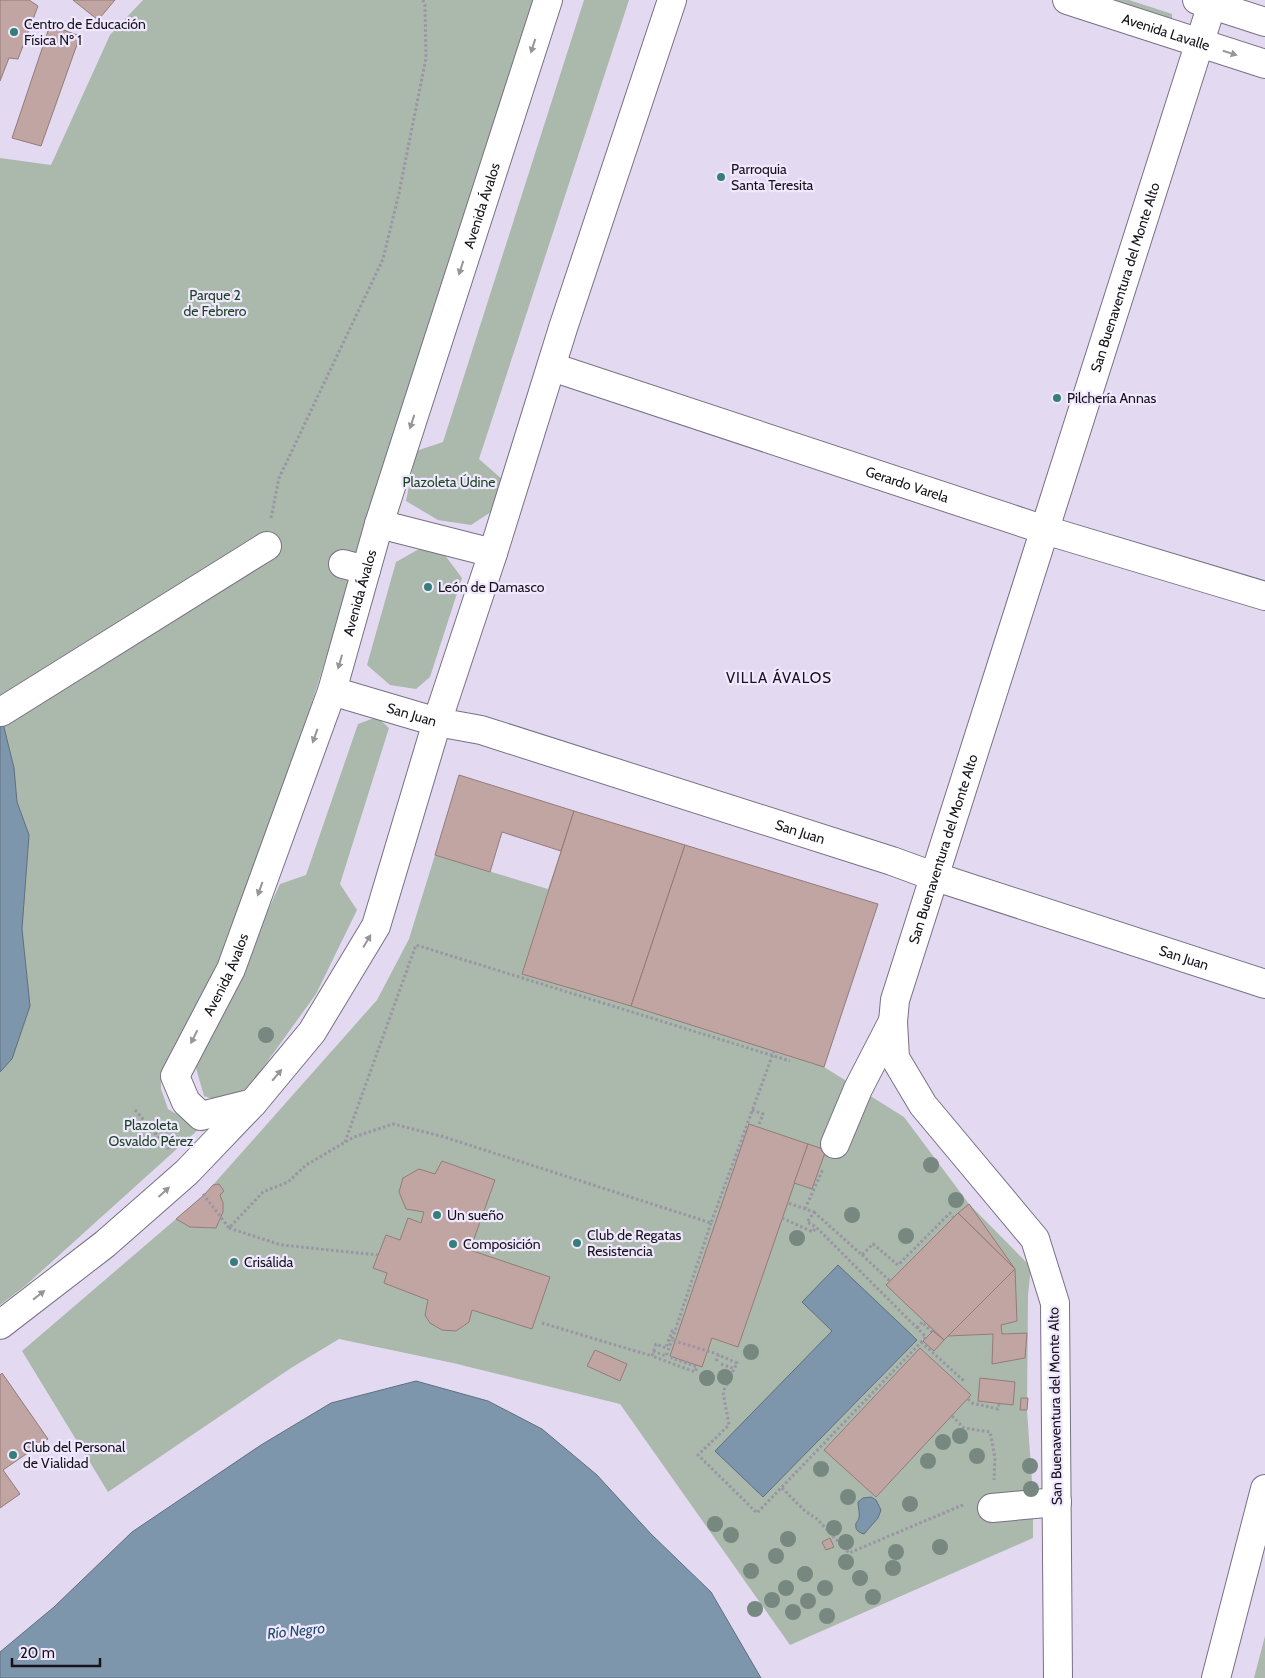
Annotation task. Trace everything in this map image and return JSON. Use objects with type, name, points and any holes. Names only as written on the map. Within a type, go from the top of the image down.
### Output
[{"type":"street","name":"Avenida Ávalos","points":[[253,1103],[201,1116],[186,1102],[174,1076],[230,969],[332,691],[355,567],[379,524],[548,0]]},
{"type":"street","points":[[0,1325],[105,1244],[187,1172],[253,1103],[312,1032],[376,926],[438,722],[563,328],[672,0]]},
{"type":"street","name":"Avenida Lavalle","points":[[1068,0],[1265,64]]},
{"type":"street","points":[[1204,2],[1265,22]]},
{"type":"street","name":"San Buenaventura del Monte Alto","points":[[1058,1678],[1055,1303],[1035,1239],[923,1105],[895,1058],[893,1022],[895,1000],[933,876],[1046,530],[1200,43],[1204,2]]},
{"type":"street","name":"Gerardo Varela","points":[[552,367],[1046,530],[1265,596]]},
{"type":"street","points":[[379,524],[493,553]]},
{"type":"street","points":[[1,712],[268,546]]},
{"type":"street","name":"San Juan","points":[[332,691],[438,722],[481,730],[892,861],[1265,984]]},
{"type":"street","points":[[835,1144],[858,1089],[893,1022]]},
{"type":"street","points":[[1216,1678],[1265,1489]]},
{"type":"street","points":[[992,1508],[1057,1502]]},
{"type":"path","points":[[268,546],[268,536],[279,478],[383,259],[399,193],[426,58],[425,6],[423,0]]},
{"type":"path","points":[[425,6],[428,0]]},
{"type":"path","points":[[345,1142],[416,945],[773,1053],[790,1061]]},
{"type":"path","points":[[654,1352],[666,1356],[711,1223],[773,1053]]},
{"type":"path","points":[[135,1110],[187,1172],[229,1228],[281,1245],[378,1255]]},
{"type":"path","points":[[752,1110],[763,1114],[758,1127]]},
{"type":"path","points":[[229,1228],[262,1192],[288,1182],[306,1165],[354,1136],[393,1124],[441,1136],[711,1223]]},
{"type":"path","points":[[805,1209],[835,1144]]},
{"type":"path","points":[[788,1203],[814,1212],[890,1281]]},
{"type":"path","points":[[672,1340],[737,1363],[723,1392],[729,1425],[698,1455],[757,1513],[926,1336],[816,1227],[807,1222],[814,1212]]},
{"type":"path","points":[[862,1255],[873,1244],[898,1265],[950,1213],[953,1217]]},
{"type":"path","points":[[782,1218],[814,1232],[816,1227]]},
{"type":"path","points":[[917,1328],[922,1322],[932,1332]]},
{"type":"path","points":[[542,1323],[652,1356],[695,1372],[697,1367],[672,1358],[672,1356]]},
{"type":"path","points":[[652,1356],[656,1344],[666,1348],[672,1331],[674,1332]]},
{"type":"path","points":[[921,1342],[964,1381]]},
{"type":"path","points":[[716,1362],[718,1355]]},
{"type":"path","points":[[721,1364],[735,1369]]},
{"type":"path","points":[[968,1399],[972,1403],[998,1409],[999,1404]]},
{"type":"path","points":[[952,1416],[964,1428],[990,1432],[995,1458],[992,1508]]},
{"type":"path","points":[[782,1488],[806,1512],[817,1519],[849,1553],[966,1503]]},
{"type":"green space","name":"Parque 2 de Febrero","points":[[143,0],[539,0],[354,569],[231,959],[161,1082],[161,1089],[168,1109],[200,1128],[25,1286],[0,1305],[0,158],[51,165],[110,35]]},
{"type":"green space","name":"Plazoleta Údine","points":[[584,0],[629,0],[479,459],[503,480],[494,510],[471,525],[438,520],[406,501],[416,451],[443,442]]},
{"type":"green space","points":[[1114,0],[1129,0],[1172,14],[1172,19]]},
{"type":"green space","points":[[419,549],[444,554],[462,578],[430,677],[416,689],[390,685],[367,665],[396,562]]},
{"type":"green space","points":[[377,717],[389,728],[340,884],[357,910],[316,994],[249,1087],[221,1102],[204,1096],[196,1068],[280,884],[306,875],[358,724]]},
{"type":"green space","name":"Club de Regatas Resistencia","points":[[574,811],[878,904],[824,1067],[904,1117],[969,1204],[1031,1267],[1028,1295],[1027,1410],[1033,1496],[1033,1538],[790,1645],[620,1404],[453,1363],[339,1339],[291,1368],[108,1492],[22,1351],[204,1195],[377,1000],[409,939],[435,855],[548,889]]},
{"type":"green space","points":[[1265,1636],[1265,1678],[1254,1678]]},
{"type":"water","points":[[0,711],[14,768],[17,802],[29,835],[22,929],[30,1006],[12,1059],[0,1072]]},
{"type":"water","points":[[838,1265],[917,1340],[763,1497],[715,1451],[832,1331],[802,1302]]},
{"type":"water","name":"Río Negro","points":[[416,1381],[488,1401],[542,1429],[597,1475],[651,1534],[711,1592],[761,1678],[0,1678],[0,1652],[54,1607],[132,1532],[261,1445],[331,1403]]},
{"type":"water","points":[[871,1497],[876,1500],[881,1510],[878,1518],[864,1534],[858,1531],[856,1527],[859,1516],[858,1502],[863,1498]]},
{"type":"building","name":"Centro de Educación Física Nº 1","points":[[0,0],[29,0],[38,6],[18,59],[9,58],[0,81]]},
{"type":"building","points":[[73,0],[115,0],[98,20]]},
{"type":"building","points":[[50,25],[80,36],[41,146],[12,138]]},
{"type":"building","points":[[459,775],[574,811],[561,851],[502,832],[490,872],[435,855]]},
{"type":"building","points":[[574,811],[685,845],[631,1006],[522,974]]},
{"type":"building","points":[[685,845],[878,904],[824,1067],[631,1006]]},
{"type":"building","points":[[749,1124],[808,1144],[738,1347],[712,1338],[702,1367],[670,1356]]},
{"type":"building","points":[[808,1144],[826,1150],[812,1189],[794,1183]]},
{"type":"building","points":[[442,1161],[495,1180],[470,1250],[550,1277],[532,1329],[472,1310],[469,1322],[456,1331],[442,1330],[430,1323],[425,1315],[428,1300],[384,1283],[387,1273],[373,1268],[386,1235],[400,1240],[408,1218],[421,1223],[424,1212],[406,1209],[399,1192],[403,1178],[419,1169],[435,1174]]},
{"type":"building","points":[[219,1184],[224,1191],[220,1195],[223,1203],[223,1212],[216,1228],[190,1227],[176,1219],[213,1185]]},
{"type":"building","points":[[969,1204],[1015,1269],[958,1213]]},
{"type":"building","points":[[958,1213],[1015,1269],[944,1340],[886,1285]]},
{"type":"building","points":[[1015,1269],[1017,1321],[1001,1325],[1002,1334],[1027,1333],[1025,1358],[992,1364],[993,1334],[948,1336]]},
{"type":"building","points":[[933,1331],[944,1340],[934,1351],[923,1341]]},
{"type":"building","points":[[920,1348],[971,1395],[876,1497],[824,1450]]},
{"type":"building","points":[[595,1350],[627,1364],[620,1381],[587,1366]]},
{"type":"building","name":"Club del Personal de Vialidad","points":[[2,1373],[48,1439],[3,1470],[20,1494],[0,1508],[0,1375]]},
{"type":"building","points":[[980,1378],[1015,1382],[1013,1405],[978,1401]]},
{"type":"building","points":[[1021,1398],[1028,1398],[1027,1410],[1020,1410]]},
{"type":"building","points":[[830,1538],[834,1547],[826,1550],[822,1542]]},
{"type":"place","name":"Centro de Educación Física Nº 1","points":[[14,32]]},
{"type":"place","name":"Parroquia Santa Teresita","points":[[721,177]]},
{"type":"place","name":"Pilchería Annas","points":[[1057,398]]},
{"type":"place","name":"León de Damasco","points":[[428,587]]},
{"type":"place","name":"Un sueño","points":[[437,1215]]},
{"type":"place","name":"Club de Regatas Resistencia","points":[[577,1243]]},
{"type":"place","name":"Composición","points":[[453,1244]]},
{"type":"place","name":"Crisálida","points":[[234,1262]]},
{"type":"place","name":"Club del Personal de Vialidad","points":[[13,1455]]},
{"type":"district","name":"VILLA ÁVALOS","points":[[779,678]]},
{"type":"park label","name":"Plazoleta Osvaldo Pérez","points":[[151,1134]]}]
